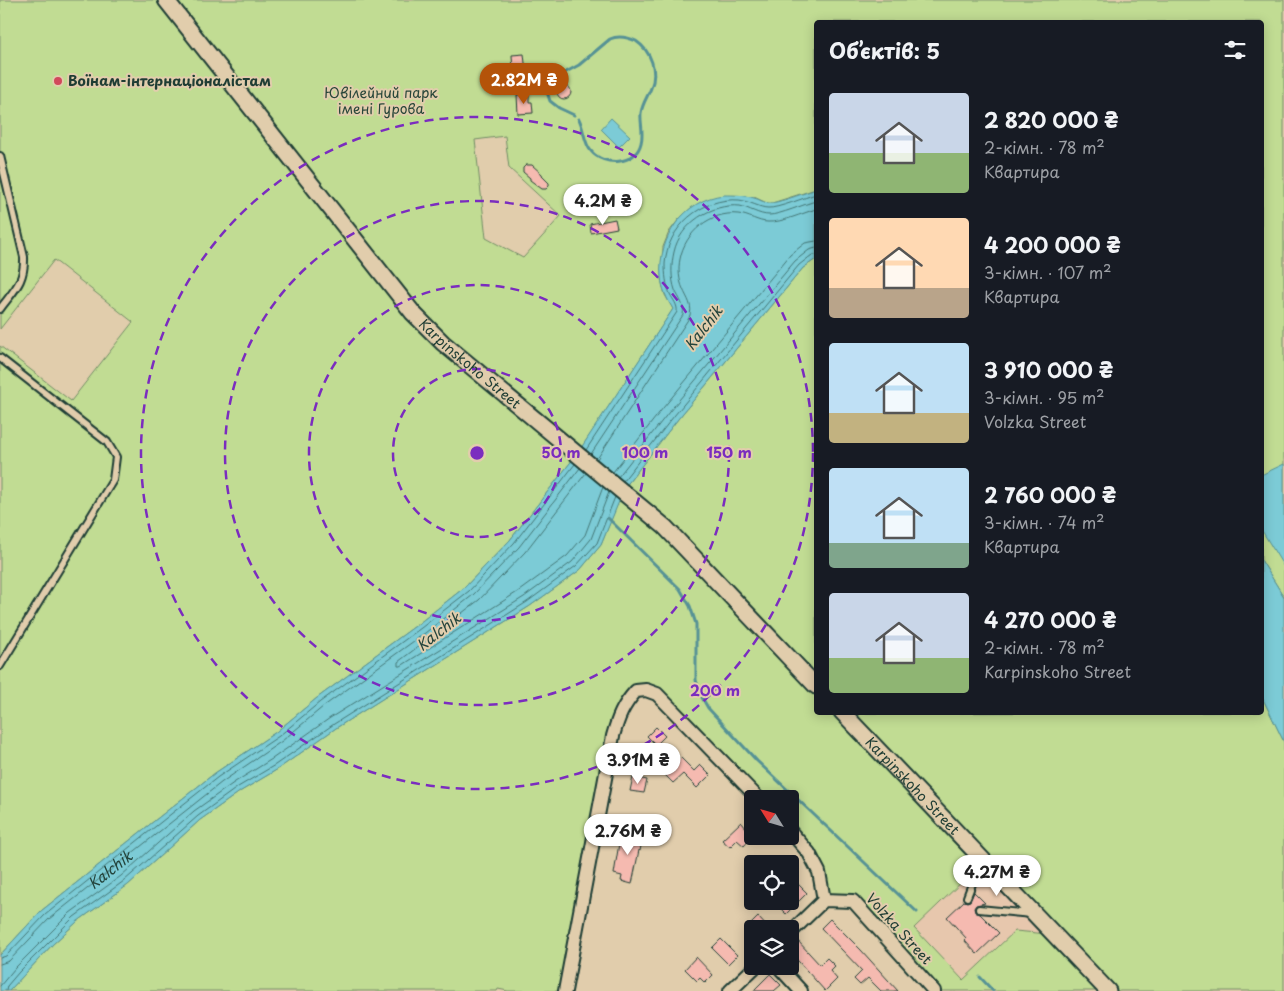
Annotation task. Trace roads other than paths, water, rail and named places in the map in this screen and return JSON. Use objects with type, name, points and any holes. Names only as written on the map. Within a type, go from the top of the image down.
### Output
[{"type":"street","name":"Karpinskoho Street","points":[[166,0],[413,313],[443,343],[665,527],[814,684]]},
{"type":"street","points":[[565,991],[613,736],[618,716],[626,702],[636,691],[646,690],[657,694],[749,790]]},
{"type":"street","name":"Karpinskoho Street","points":[[845,715],[1108,991]]},
{"type":"street","points":[[799,841],[809,853],[819,872],[824,900],[799,924]]},
{"type":"street","name":"Volzka Street","points":[[824,900],[853,901],[934,991]]},
{"type":"street","points":[[730,991],[747,975]]},
{"type":"street","points":[[786,975],[801,991]]},
{"type":"lane","points":[[0,156],[24,257],[25,271],[20,283],[0,309]]},
{"type":"lane","points":[[0,358],[107,442],[116,457],[112,480],[0,666]]},
{"type":"lane","points":[[968,898],[981,858]]},
{"type":"lane","points":[[979,909],[1035,915]]},
{"type":"water","points":[[611,118],[630,136],[619,147],[601,129]]},
{"type":"water","name":"Kalchik","points":[[814,190],[814,260],[803,268],[678,419],[625,487],[601,545],[580,570],[530,606],[336,728],[200,820],[128,885],[78,921],[53,944],[9,991],[0,991],[0,955],[41,911],[215,773],[276,732],[317,698],[465,587],[510,540],[577,454],[673,309],[662,286],[661,263],[669,235],[685,213],[697,204],[710,198],[724,195],[747,196],[769,203],[792,198]]},
{"type":"water","points":[[1284,464],[1284,567],[1264,534],[1264,474]]},
{"type":"water","points":[[1264,565],[1284,597],[1284,742],[1264,701]]},
{"type":"waterway","points":[[574,115],[559,108],[550,101],[547,92],[549,85],[555,78],[579,65],[610,39],[617,37],[626,38],[636,41],[641,45],[652,62],[654,75],[642,110],[641,143],[633,156],[619,161],[604,160],[597,156],[587,144],[579,119]]},
{"type":"waterway","points":[[608,518],[680,589],[690,606],[696,624],[696,680],[700,694],[708,708],[757,761],[917,912]]},
{"type":"waterway","points":[[980,977],[993,991]]},
{"type":"place","name":"Воїнам-інтернаціоналістам","points":[[58,81]]},
{"type":"park label","name":"Ювілейний парк імені Гурова","points":[[381,102]]}]
